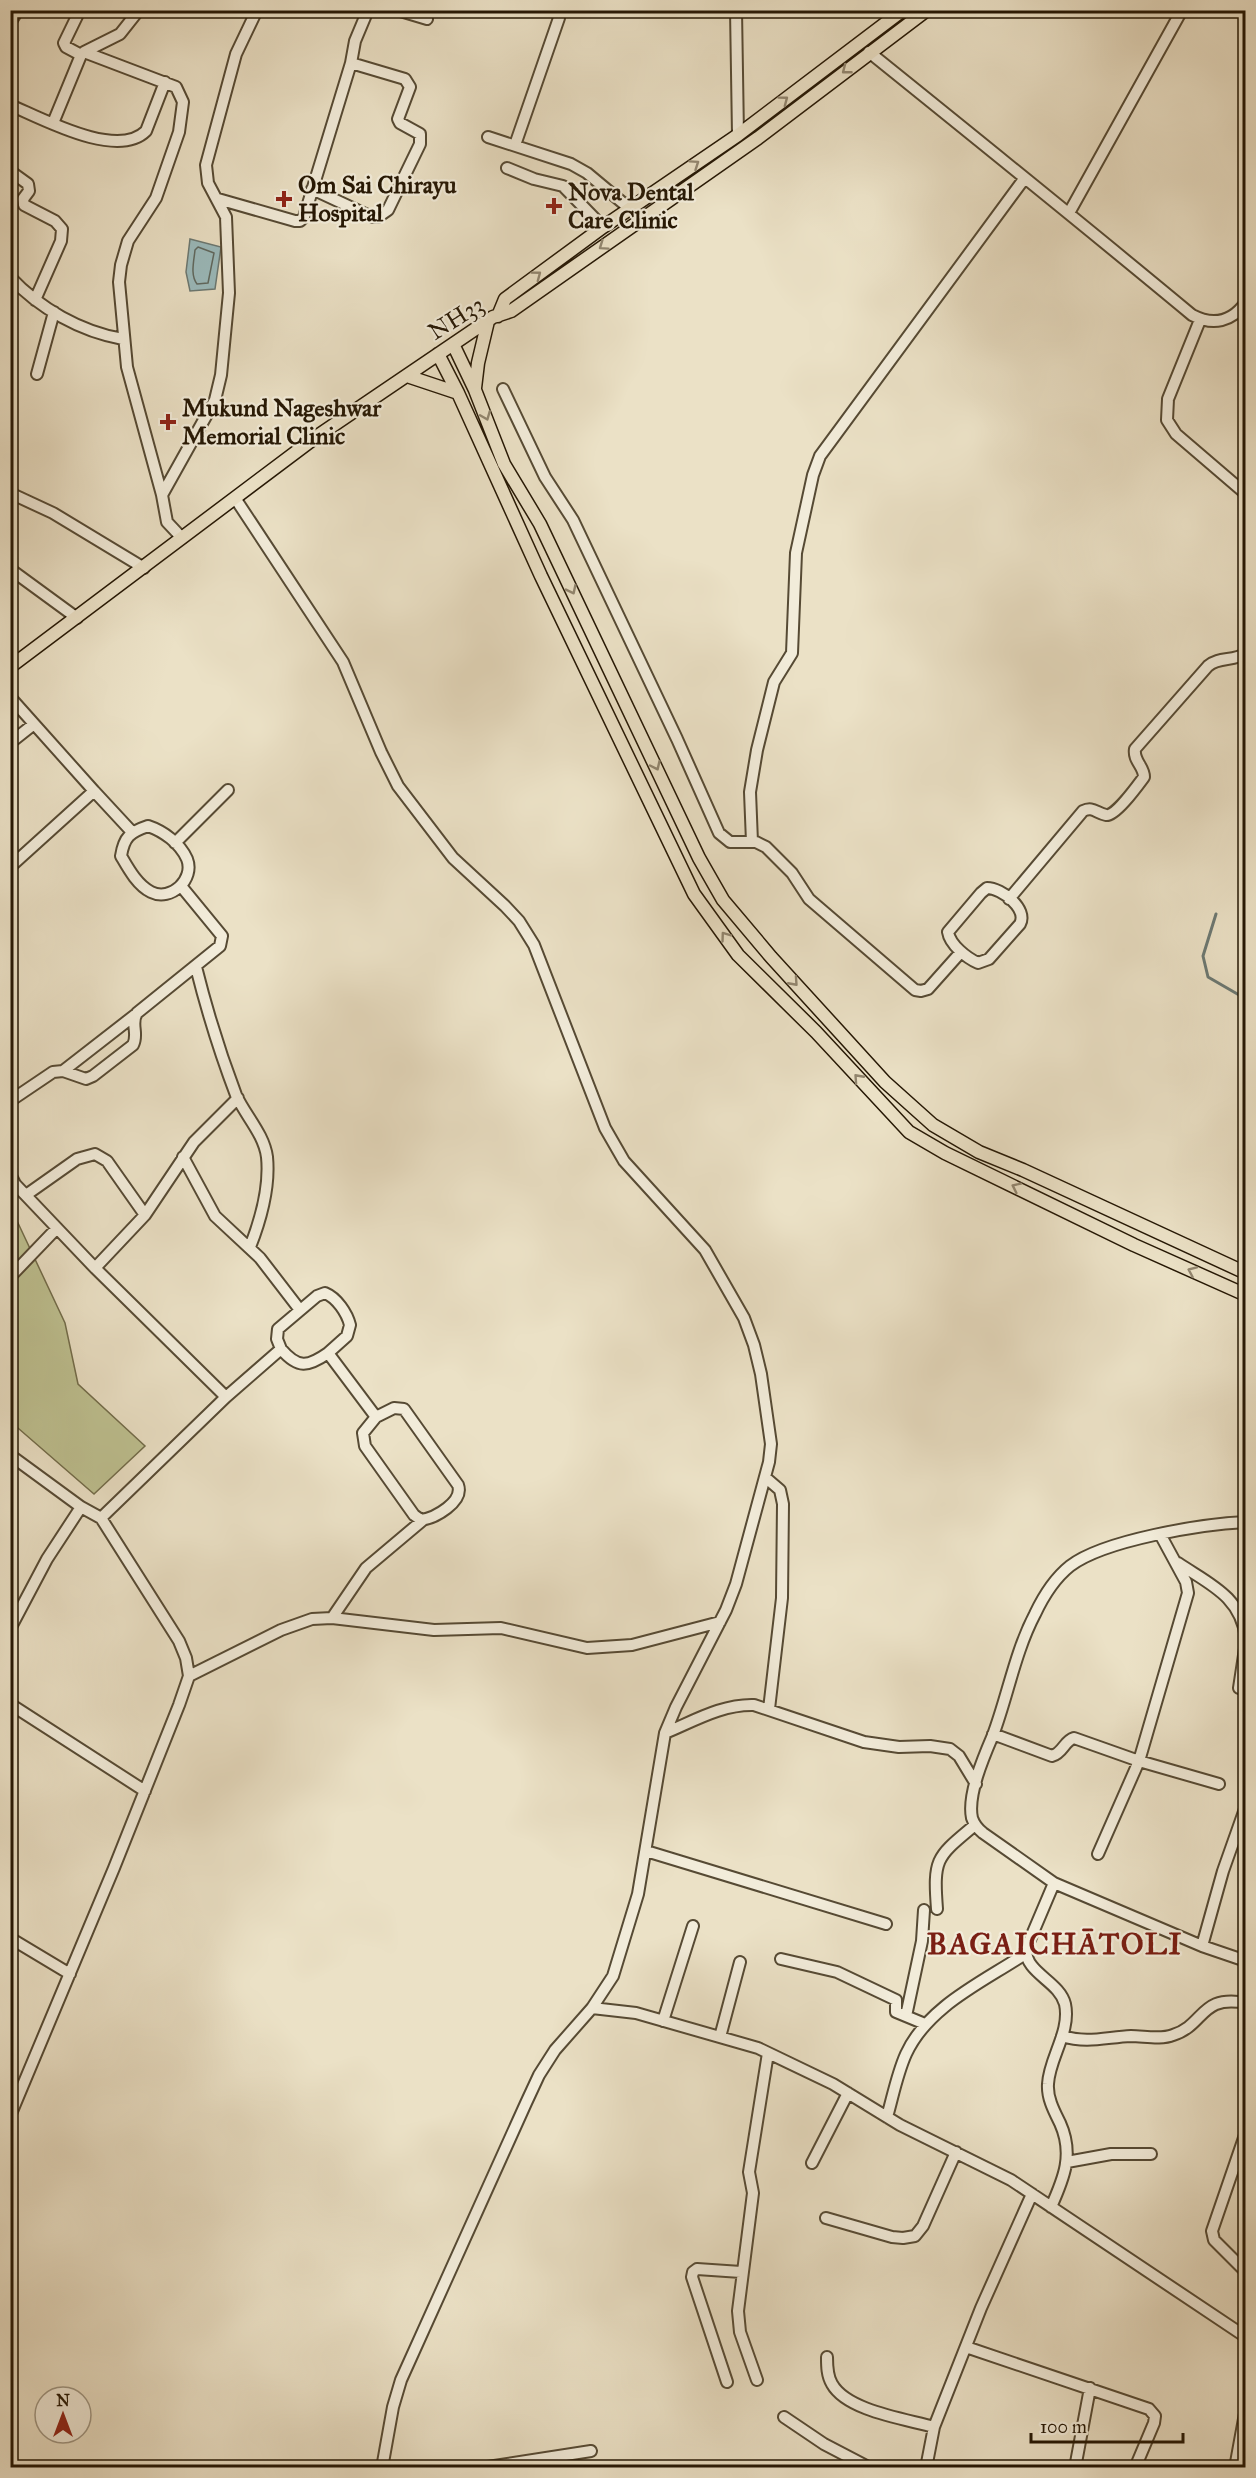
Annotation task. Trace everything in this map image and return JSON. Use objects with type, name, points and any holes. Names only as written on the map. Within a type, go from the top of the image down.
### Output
[{"type":"main road","points":[[475,390],[482,343],[505,299],[603,226],[738,135],[903,10]]},
{"type":"main road","name":"NH33","points":[[10,667],[316,437],[453,344],[493,319],[511,311],[679,195],[927,10]]},
{"type":"main road","points":[[453,344],[475,390],[504,464],[540,524],[699,858],[723,900],[771,957],[885,1082],[933,1125],[979,1152],[1023,1170],[1245,1274]]},
{"type":"main road","points":[[438,354],[546,587],[694,894],[738,955],[816,1032],[909,1132],[945,1153],[1245,1295]]},
{"type":"main road","points":[[407,376],[458,393]]},
{"type":"street","points":[[10,23],[18,10]]},
{"type":"street","points":[[80,10],[64,43],[66,47],[176,87],[183,102],[182,117],[159,191],[135,228],[124,252],[119,282],[123,339],[129,378],[162,495],[167,522],[182,538]]},
{"type":"street","points":[[53,123],[83,53],[120,34],[139,10]]},
{"type":"street","points":[[162,495],[211,411],[221,375],[230,293],[230,252],[226,218],[208,183],[207,156],[236,54],[257,10]]},
{"type":"street","points":[[218,199],[295,222],[304,217],[351,63],[355,41],[368,10]]},
{"type":"street","points":[[397,10],[427,19]]},
{"type":"street","points":[[736,10],[738,135]]},
{"type":"street","points":[[1069,213],[1182,10]]},
{"type":"street","points":[[515,146],[559,18]]},
{"type":"street","points":[[869,52],[1192,315],[1209,322],[1224,320],[1232,316],[1245,302]]},
{"type":"street","points":[[312,189],[372,217],[378,217],[388,210],[420,144],[420,134],[400,123],[398,119],[410,87],[409,82],[351,63]]},
{"type":"street","points":[[10,105],[98,140],[141,135],[150,124],[165,82]]},
{"type":"street","points":[[488,137],[571,164],[587,173],[629,208]]},
{"type":"street","points":[[507,168],[534,179],[563,186],[603,226]]},
{"type":"street","points":[[10,171],[28,184],[29,191],[23,199],[24,205],[56,222],[62,229],[61,241],[35,300]]},
{"type":"street","points":[[752,842],[750,792],[757,750],[774,682],[792,653],[796,553],[813,475],[820,456],[1024,179]]},
{"type":"street","points":[[10,277],[35,300],[54,312],[91,330],[123,339]]},
{"type":"street","points":[[37,374],[54,312]]},
{"type":"street","points":[[1200,320],[1168,399],[1167,420],[1176,434],[1245,494]]},
{"type":"street","points":[[503,389],[545,477],[573,520],[719,833],[729,842],[752,842],[766,847],[792,873],[809,899],[915,990],[928,989],[961,951]]},
{"type":"street","points":[[10,493],[53,513],[144,568]]},
{"type":"street","points":[[235,498],[343,662],[398,786],[453,858],[505,906],[526,931],[534,945],[605,1128],[615,1146],[624,1161],[705,1250],[744,1318],[754,1345],[771,1444],[766,1478],[736,1584],[720,1622],[665,1733],[638,1894],[613,1976],[592,2008],[555,2050],[539,2075],[401,2380],[393,2408],[382,2468]]},
{"type":"street","points":[[10,569],[77,618]]},
{"type":"street","points":[[1009,899],[1083,811],[1091,808],[1107,815],[1114,813],[1144,777],[1135,758],[1135,749],[1208,666],[1215,661],[1235,659],[1245,653]]},
{"type":"street","points":[[10,697],[132,831]]},
{"type":"street","points":[[10,743],[34,724]]},
{"type":"street","points":[[175,843],[228,790]]},
{"type":"street","points":[[11,866],[94,791]]},
{"type":"street","points":[[148,826],[161,830],[175,843],[187,859],[188,871],[181,886],[173,892],[160,895],[150,892],[133,876],[121,856],[124,841],[132,831],[148,826]]},
{"type":"street","points":[[63,1071],[135,1016],[220,946],[222,936],[181,886]]},
{"type":"street","points":[[987,888],[994,888],[1009,899],[1022,912],[1023,920],[989,959],[982,963],[975,962],[951,941],[948,932],[987,888]]},
{"type":"street","points":[[196,967],[215,1038],[238,1098],[261,1139],[267,1157],[262,1210],[250,1247]]},
{"type":"street","points":[[10,1101],[53,1072],[63,1071],[86,1078],[127,1050],[136,1039],[133,1022],[135,1016]]},
{"type":"street","points":[[94,1268],[145,1215],[194,1143],[238,1098]]},
{"type":"street","points":[[26,1195],[77,1159],[95,1154],[107,1161],[145,1215]]},
{"type":"street","points":[[183,1157],[215,1216],[250,1247],[300,1310]]},
{"type":"street","points":[[12,1182],[94,1268],[226,1397]]},
{"type":"street","points":[[10,1277],[57,1228]]},
{"type":"street","points":[[325,1293],[332,1296],[345,1313],[350,1325],[349,1333],[314,1363],[303,1364],[291,1360],[277,1340],[277,1331],[300,1310],[316,1296],[325,1293]]},
{"type":"street","points":[[101,1518],[226,1397],[282,1349]]},
{"type":"street","points":[[328,1353],[376,1417]]},
{"type":"street","points":[[332,1618],[366,1568],[423,1520],[435,1515],[457,1499],[460,1491],[404,1409],[394,1408],[376,1417],[363,1433],[365,1446],[409,1510],[423,1520]]},
{"type":"street","points":[[10,1455],[81,1507],[101,1518],[179,1641],[186,1658],[189,1676],[145,1791],[10,2116]]},
{"type":"street","points":[[766,1478],[780,1490],[783,1504],[782,1598],[769,1709]]},
{"type":"street","points":[[10,1629],[47,1558],[81,1507]]},
{"type":"street","points":[[1245,1522],[1160,1534],[1130,1541],[1090,1555],[1070,1566],[1057,1579],[1034,1616],[993,1734],[985,1750],[972,1811],[975,1825],[983,1833],[1054,1882],[1202,1946],[1245,1961]]},
{"type":"street","points":[[1098,1854],[1139,1761],[1188,1593],[1186,1582],[1160,1534]]},
{"type":"street","points":[[1175,1561],[1230,1599],[1241,1616],[1245,1640],[1239,1688]]},
{"type":"street","points":[[189,1676],[292,1625],[312,1619],[332,1618],[422,1629],[501,1628],[587,1648],[632,1645],[720,1622]]},
{"type":"street","points":[[10,1704],[145,1791]]},
{"type":"street","points":[[665,1733],[732,1706],[754,1705],[864,1743],[950,1749],[959,1756],[976,1784]]},
{"type":"street","points":[[993,1734],[1048,1755],[1058,1754],[1069,1740],[1074,1738],[1139,1761],[1219,1784]]},
{"type":"street","points":[[1202,1946],[1222,1871],[1245,1806]]},
{"type":"street","points":[[937,1908],[935,1878],[939,1858],[975,1825]]},
{"type":"street","points":[[646,1851],[794,1894],[886,1924]]},
{"type":"street","points":[[1051,2207],[1064,2178],[1067,2162],[1067,2143],[1048,2096],[1048,2085],[1062,2036],[1065,2010],[1063,1998],[1030,1963],[1025,1954],[1054,1882]]},
{"type":"street","points":[[906,2016],[922,1941],[924,1910]]},
{"type":"street","points":[[663,2021],[693,1926]]},
{"type":"street","points":[[10,1938],[70,1974]]},
{"type":"street","points":[[887,2117],[906,2055],[925,2024],[948,2004],[1025,1954]]},
{"type":"street","points":[[781,1959],[837,1972],[896,2000],[895,2011],[925,2024]]},
{"type":"street","points":[[720,2037],[741,1962]]},
{"type":"street","points":[[606,1989],[617,2010]]},
{"type":"street","points":[[1062,2036],[1089,2041],[1172,2036],[1212,2005],[1229,2001],[1245,2003]]},
{"type":"street","points":[[592,2008],[617,2010],[720,2037],[768,2053],[848,2093],[887,2117],[1011,2180],[1245,2337]]},
{"type":"street","points":[[757,2380],[738,2320],[741,2272],[753,2193],[749,2172],[768,2053]]},
{"type":"street","points":[[812,2163],[848,2093]]},
{"type":"street","points":[[1245,2132],[1212,2231],[1214,2240],[1245,2272]]},
{"type":"street","points":[[826,2218],[892,2237],[915,2236],[923,2226],[956,2152]]},
{"type":"street","points":[[1067,2162],[1111,2154],[1151,2154]]},
{"type":"street","points":[[926,2468],[934,2427],[1032,2194]]},
{"type":"street","points":[[727,2382],[692,2277],[693,2272],[697,2269],[741,2272]]},
{"type":"street","points":[[966,2347],[1090,2388],[1144,2407],[1154,2413],[1154,2424],[1136,2468]]},
{"type":"street","points":[[827,2356],[829,2379],[844,2398],[872,2410],[934,2427]]},
{"type":"street","points":[[1075,2468],[1090,2388]]},
{"type":"street","points":[[1235,2468],[1245,2408]]},
{"type":"street","points":[[784,2417],[824,2444],[870,2468]]},
{"type":"street","points":[[481,2468],[591,2451]]},
{"type":"green space","points":[[10,1206],[65,1323],[78,1384],[145,1446],[94,1494],[11,1422]]},
{"type":"water","points":[[190,239],[221,247],[215,289],[190,291],[186,272]]},
{"type":"waterway","points":[[1216,914],[1203,956],[1208,977],[1246,999]]},
{"type":"waterway","points":[[1246,1182],[1246,1205]]},
{"type":"place","name":"Om Sai Chirayu Hospital","points":[[284,199]]},
{"type":"place","name":"Nova Dental Care Clinic","points":[[554,206]]},
{"type":"place","name":"Mukund Nageshwar Memorial Clinic","points":[[168,422]]},
{"type":"district","name":"BAGAICHĀTOLI","points":[[1055,1944]]}]
